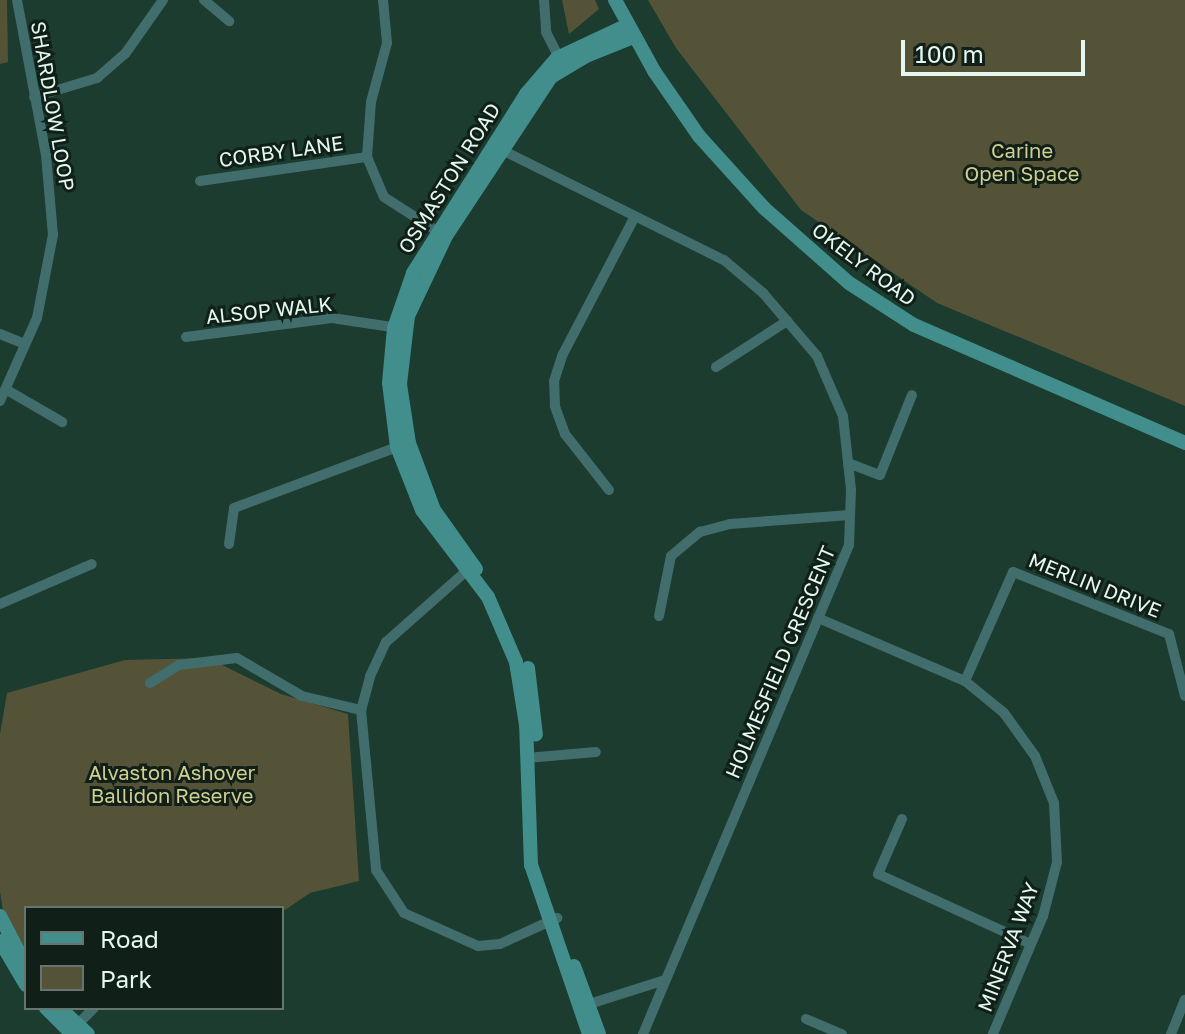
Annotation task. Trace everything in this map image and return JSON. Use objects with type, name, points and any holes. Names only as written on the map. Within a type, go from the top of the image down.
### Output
[{"type":"street","name":"SHARDLOW LOOP","points":[[0,401],[37,318],[53,235],[46,155],[17,0]]},
{"type":"street","points":[[34,97],[97,78],[125,54],[163,0]]},
{"type":"street","points":[[204,0],[229,21]]},
{"type":"street","points":[[383,0],[387,43],[371,102],[367,157],[384,197],[441,233]]},
{"type":"street","points":[[544,0],[546,32],[561,62]]},
{"type":"street","name":"OKELY ROAD","points":[[615,0],[630,31],[699,136],[737,181],[849,283],[914,325],[1026,378],[1185,443]]},
{"type":"street","name":"OSMASTON ROAD","points":[[599,1034],[584,1005],[552,920],[538,845],[532,758],[535,707],[522,651],[507,616],[470,568],[434,510],[403,445],[399,328],[441,233],[561,62],[630,31]]},
{"type":"street","name":"HOLMESFIELD CRESCENT","points":[[498,148],[724,260],[787,321],[817,356],[843,416],[848,463],[849,545],[643,1034]]},
{"type":"street","name":"CORBY LANE","points":[[200,181],[367,157]]},
{"type":"street","points":[[609,490],[565,434],[555,406],[554,381],[563,354],[634,218]]},
{"type":"street","name":"ALSOP WALK","points":[[186,337],[332,318],[399,328]]},
{"type":"street","points":[[716,367],[787,321]]},
{"type":"street","points":[[0,334],[25,344]]},
{"type":"street","points":[[7,390],[62,422]]},
{"type":"street","points":[[848,463],[880,475],[912,395]]},
{"type":"street","points":[[229,544],[234,508],[403,445]]},
{"type":"street","points":[[659,616],[671,556],[700,532],[730,524],[850,515]]},
{"type":"street","points":[[0,604],[92,564]]},
{"type":"street","points":[[470,568],[386,642],[361,710],[376,870],[404,913],[478,946],[500,944],[552,920]]},
{"type":"street","name":"MERLIN DRIVE","points":[[965,681],[1013,572],[1169,634],[1185,696]]},
{"type":"street","name":"MINERVA WAY","points":[[818,618],[965,681],[1012,724],[1035,756],[1054,803],[1057,862],[1031,944],[993,1034]]},
{"type":"street","points":[[150,683],[179,665],[219,656],[237,658],[302,696],[361,710]]},
{"type":"street","points":[[532,758],[596,752]]},
{"type":"street","points":[[902,819],[878,874],[1031,944]]},
{"type":"street","points":[[0,916],[24,962]]},
{"type":"street","points":[[0,941],[24,982]]},
{"type":"street","points":[[584,1005],[665,980]]},
{"type":"street","points":[[1171,1034],[1185,1000]]},
{"type":"street","name":"OSMASTON ROAD","points":[[584,1005],[589,1034]]},
{"type":"street","points":[[49,1010],[77,1031]]},
{"type":"street","points":[[61,1010],[77,1031]]},
{"type":"street","points":[[77,1031],[93,1010]]},
{"type":"street","points":[[806,1019],[842,1034]]},
{"type":"green space","points":[[0,0],[7,0],[8,62],[0,64]]},
{"type":"green space","points":[[562,0],[595,0],[599,9],[569,34]]},
{"type":"green space","name":"Carine Open Space","points":[[648,0],[1185,0],[1185,406],[937,303],[801,210],[676,48]]},
{"type":"green space","name":"Alvaston Ashover Ballidon Reserve","points":[[208,658],[281,694],[348,714],[359,881],[310,893],[284,911],[284,906],[24,906],[24,948],[4,917],[0,892],[0,734],[7,693],[125,660]]}]
